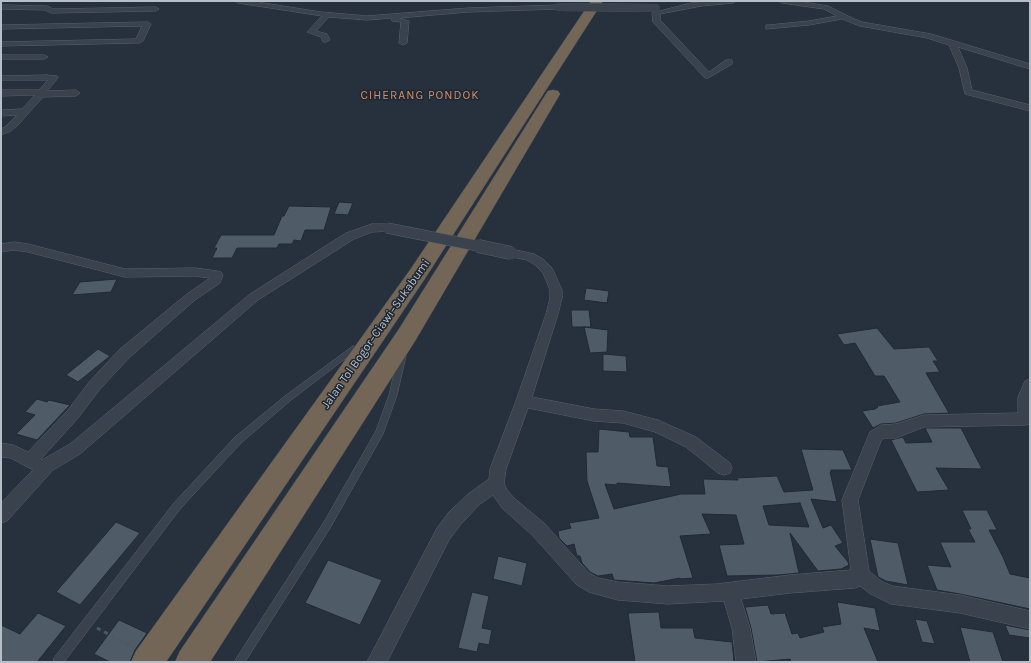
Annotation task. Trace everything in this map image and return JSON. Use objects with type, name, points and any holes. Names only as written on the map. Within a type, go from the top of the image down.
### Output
[{"type":"highway","name":"Jalan Tol Bogor–Ciawi–Sukabumi","points":[[149,659],[417,275],[597,1]]},
{"type":"highway","name":"Jalan Tol Bogor–Ciawi–Sukabumi","points":[[190,662],[407,335],[610,1]]},
{"type":"street","points":[[2,7],[13,1]]},
{"type":"street","points":[[238,1],[327,14],[368,18],[468,10],[656,8],[733,1]]},
{"type":"street","points":[[278,7],[287,1]]},
{"type":"street","points":[[538,9],[547,1]]},
{"type":"street","points":[[782,1],[822,6],[843,17],[866,25],[913,33],[952,43],[1030,67]]},
{"type":"street","points":[[698,5],[656,13],[656,20],[708,76],[729,62]]},
{"type":"street","points":[[1,43],[43,14],[47,8],[2,7]]},
{"type":"street","points":[[43,14],[156,9]]},
{"type":"street","points":[[326,40],[324,36],[311,32],[327,14]]},
{"type":"street","points":[[392,15],[395,19],[405,21],[403,43]]},
{"type":"street","points":[[769,27],[843,17]]},
{"type":"street","points":[[1,27],[147,24],[139,41],[1,43]]},
{"type":"street","points":[[952,43],[963,68],[968,92],[1030,108]]},
{"type":"street","points":[[1,57],[44,57]]},
{"type":"street","points":[[1,78],[53,77],[54,80],[8,129],[1,132]]},
{"type":"street","points":[[1,93],[76,93]]},
{"type":"street","points":[[1,113],[23,112]]},
{"type":"street","points":[[1,515],[48,465],[75,449],[254,297],[350,236],[372,228],[387,228],[530,257],[540,262],[548,271],[556,290],[552,314],[523,402],[498,469],[496,483],[501,495],[508,503],[538,529],[579,575],[591,584],[618,591],[654,594],[730,592],[790,584],[851,580],[860,575]]},
{"type":"street","points":[[1,248],[14,246],[28,248],[125,273],[195,272],[217,275],[216,280],[191,297],[124,353],[95,385],[73,414],[29,461]]},
{"type":"street","points":[[860,575],[860,562],[850,500],[872,441],[876,435],[881,432],[896,431],[924,422],[1028,419],[1025,397],[1030,385]]},
{"type":"street","points":[[523,402],[594,415],[623,417],[658,426],[691,442],[724,468]]},
{"type":"street","points":[[1,450],[13,452],[38,465],[48,465]]},
{"type":"street","points":[[377,662],[443,534],[455,518],[474,499],[496,483]]},
{"type":"street","points":[[860,575],[875,587],[891,595],[960,604],[1030,620]]},
{"type":"street","points":[[730,592],[741,628],[746,662]]},
{"type":"lane","points":[[239,662],[327,525],[380,432],[393,396],[407,335]]},
{"type":"lane","points":[[58,662],[177,506],[238,440],[288,398],[353,349],[364,351]]},
{"type":"path","points":[[87,623],[149,659]]},
{"type":"building","points":[[339,202],[353,203],[348,215],[334,214]]},
{"type":"building","points":[[289,206],[331,207],[324,230],[305,230],[301,241],[294,240],[292,244],[279,244],[277,248],[237,248],[232,258],[212,258],[217,248],[214,248],[221,235],[274,235],[282,216],[284,216]]},
{"type":"building","points":[[117,279],[111,292],[72,295],[80,282]]},
{"type":"building","points":[[586,288],[609,291],[607,303],[584,300]]},
{"type":"building","points":[[571,310],[589,310],[591,327],[572,327]]},
{"type":"building","points":[[584,327],[608,330],[607,352],[590,353]]},
{"type":"building","points":[[877,328],[894,349],[929,347],[938,361],[933,361],[940,372],[926,373],[949,413],[924,414],[896,423],[881,424],[873,428],[862,411],[875,409],[878,407],[877,406],[900,402],[884,376],[875,376],[855,343],[844,345],[837,334]]},
{"type":"building","points":[[98,349],[110,356],[78,382],[66,375]]},
{"type":"building","points":[[603,354],[626,356],[627,372],[603,371]]},
{"type":"building","points":[[37,399],[70,405],[37,440],[16,434],[35,415],[25,412]]},
{"type":"building","points":[[925,428],[961,428],[982,469],[936,468],[949,490],[917,492],[891,440],[903,437],[906,443],[932,442]]},
{"type":"building","points":[[599,429],[629,432],[630,437],[653,437],[657,466],[668,467],[671,487],[617,483],[617,485],[605,484],[614,509],[681,494],[705,494],[703,479],[738,480],[737,478],[777,476],[784,492],[813,490],[801,449],[843,450],[852,470],[831,470],[830,472],[837,502],[811,499],[823,528],[831,525],[843,543],[835,546],[849,565],[841,569],[818,571],[790,533],[799,573],[727,576],[719,545],[744,544],[736,515],[702,514],[711,534],[680,536],[693,578],[680,578],[654,583],[614,580],[612,574],[598,576],[590,572],[582,563],[580,556],[577,556],[574,544],[567,546],[559,538],[558,531],[571,528],[569,523],[599,518],[587,481],[586,452],[598,452]],"holes":[[[800,503],[809,527],[769,525],[763,506]]]},
{"type":"building","points":[[962,510],[987,510],[997,530],[989,530],[1010,574],[1030,578],[1030,609],[937,590],[927,565],[951,567],[940,542],[975,542],[968,529],[971,529]]},
{"type":"building","points":[[116,522],[140,533],[80,605],[56,592]]},
{"type":"building","points":[[870,539],[898,543],[908,585],[886,581],[878,577]]},
{"type":"building","points":[[498,556],[527,563],[522,586],[493,579]]},
{"type":"building","points":[[328,560],[382,580],[360,625],[305,603]]},
{"type":"building","points":[[472,592],[489,596],[482,628],[492,630],[489,645],[479,643],[477,652],[458,648]]},
{"type":"building","points":[[837,602],[875,608],[880,631],[864,628],[878,662],[791,662],[790,659],[757,662],[751,628],[745,607],[768,605],[771,614],[785,613],[792,634],[798,633],[800,638],[824,632],[822,627],[841,624]]},
{"type":"building","points":[[659,612],[661,628],[693,628],[695,638],[732,642],[734,662],[635,662],[628,613]]},
{"type":"building","points":[[38,613],[66,626],[37,662],[1,662],[1,625],[20,634]]},
{"type":"building","points":[[915,619],[927,621],[935,644],[922,642]]},
{"type":"building","points":[[119,620],[147,633],[135,650],[130,662],[110,662],[94,654]]},
{"type":"building","points":[[1005,625],[1030,630],[1030,638],[1009,635]]},
{"type":"building","points":[[960,627],[993,632],[1003,662],[970,662]]},
{"type":"district","name":"CIHERANG PONDOK","points":[[420,96]]}]
